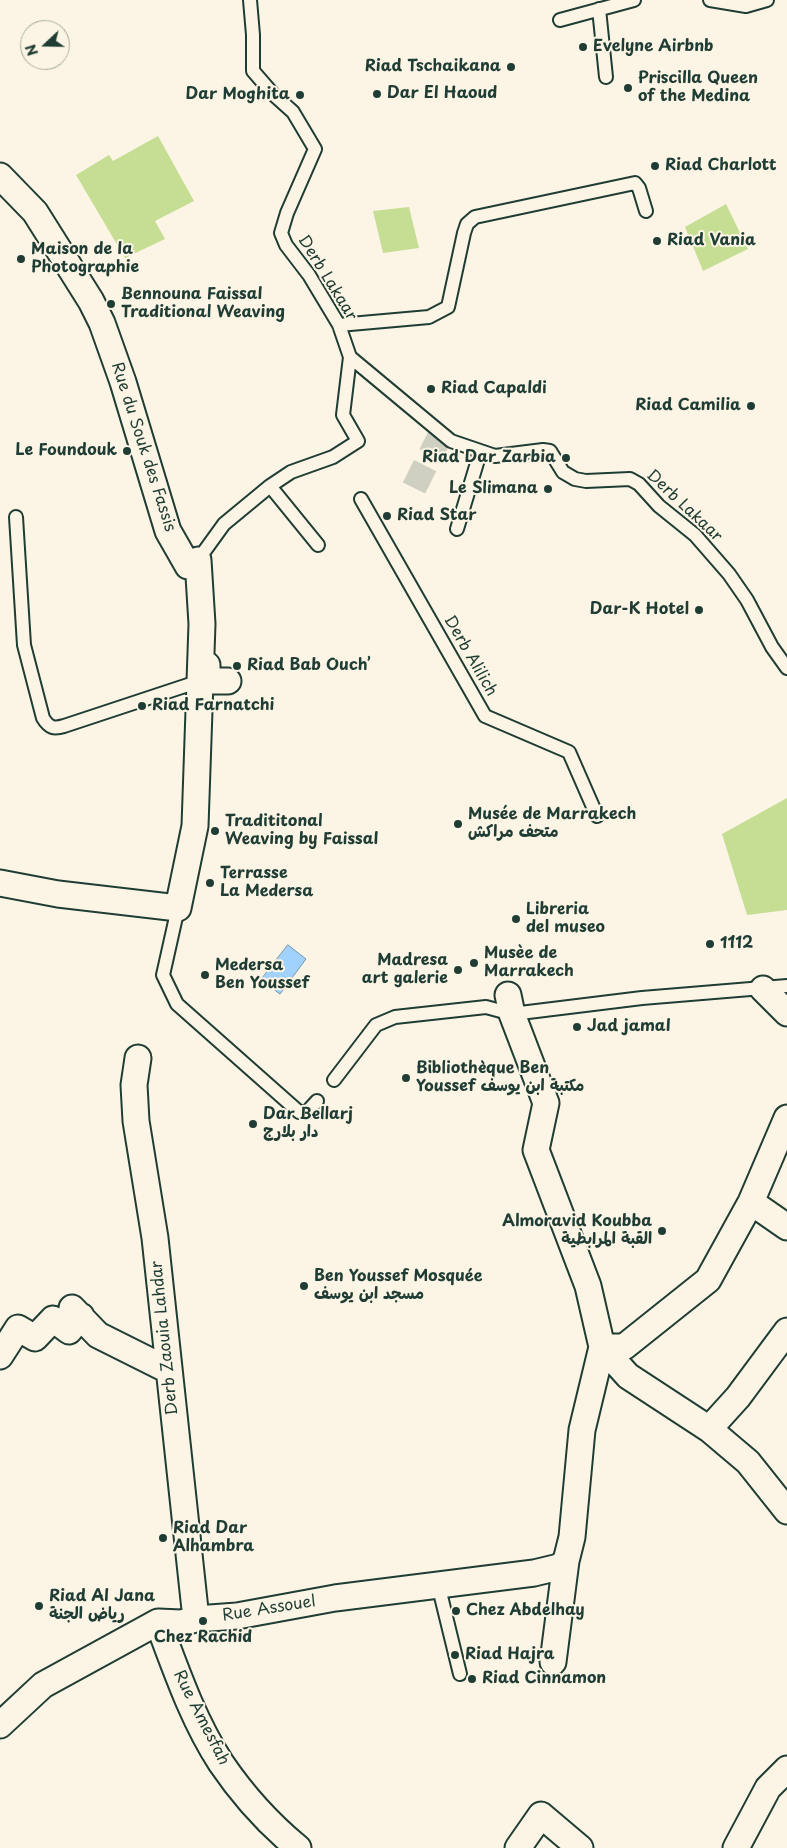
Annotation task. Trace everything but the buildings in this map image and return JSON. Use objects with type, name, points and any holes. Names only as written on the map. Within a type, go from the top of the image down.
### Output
[{"type":"street","name":"Rue du Souk des Fassis","points":[[0,176],[34,212],[91,301],[110,342],[168,531],[188,566],[198,560]]},
{"type":"street","points":[[0,883],[58,894],[178,908],[195,826],[200,673],[201,580],[198,560]]},
{"type":"street","points":[[200,673],[208,665],[207,681],[228,681]]},
{"type":"street","points":[[763,989],[787,1014]]},
{"type":"street","points":[[510,1005],[546,1103],[536,1150],[588,1286],[602,1347],[582,1430],[572,1537],[566,1561],[553,1662]]},
{"type":"street","name":"Derb Zaouia Lahdar","points":[[138,1058],[134,1085],[136,1121],[156,1238],[168,1370],[196,1619]]},
{"type":"street","points":[[602,1347],[624,1347],[708,1280],[751,1202],[787,1118]]},
{"type":"street","points":[[751,1202],[787,1228]]},
{"type":"street","points":[[0,1356],[18,1328],[34,1338],[53,1320],[69,1331],[76,1312],[98,1335],[168,1370]]},
{"type":"street","points":[[709,1429],[738,1397],[787,1331]]},
{"type":"street","points":[[602,1347],[628,1376],[709,1429],[748,1462],[787,1511]]},
{"type":"street","name":"Rue Assouel","points":[[0,1725],[43,1685],[158,1622],[181,1623],[196,1619],[237,1616],[335,1598],[551,1570],[560,1567],[566,1561]]},
{"type":"street","name":"Rue Amesfah","points":[[158,1622],[186,1694],[221,1762],[274,1828],[298,1848]]},
{"type":"street","points":[[736,1848],[768,1788],[787,1770]]},
{"type":"street","points":[[518,1848],[541,1816],[580,1848]]},
{"type":"lane","name":"Derb Lakaar","points":[[250,0],[253,35],[253,71],[298,117],[315,149],[287,213],[282,233],[286,245],[309,275],[339,326],[350,357],[441,434],[452,441],[480,453],[495,456],[510,456],[543,450],[550,451],[563,472],[575,479],[586,481],[630,479],[639,484],[659,506],[695,534],[729,574],[747,600],[772,647],[787,668]]},
{"type":"lane","points":[[560,20],[634,0]]},
{"type":"lane","points":[[710,0],[746,6],[766,0]]},
{"type":"lane","points":[[599,9],[606,77]]},
{"type":"lane","points":[[339,326],[429,318],[448,307],[464,233],[467,224],[475,217],[635,183],[639,188],[646,211]]},
{"type":"lane","points":[[198,560],[224,524],[270,486],[291,472],[334,459],[358,441],[342,415],[350,357]]},
{"type":"lane","points":[[457,529],[480,453]]},
{"type":"lane","points":[[270,486],[318,545]]},
{"type":"lane","name":"Derb Alilich","points":[[361,500],[485,716],[568,752],[597,816]]},
{"type":"lane","points":[[16,517],[24,645],[43,718],[50,727],[64,726],[200,673]]},
{"type":"lane","points":[[178,908],[163,975],[176,1004],[299,1112],[308,1112],[317,1101]]},
{"type":"lane","points":[[334,1080],[376,1025],[384,1020],[486,1007],[642,998],[787,986]]},
{"type":"lane","points":[[438,1584],[460,1674]]},
{"type":"green space","points":[[158,136],[194,201],[155,221],[165,239],[125,258],[76,175],[109,155],[113,161]]},
{"type":"green space","points":[[726,204],[748,249],[703,271],[685,227]]},
{"type":"green space","points":[[409,207],[419,248],[383,253],[373,211]]},
{"type":"green space","points":[[787,798],[787,910],[747,915],[722,834]]},
{"type":"water","points":[[288,945],[306,959],[280,994],[261,980]]},
{"type":"tunnel","points":[[414,488],[441,434]]},
{"type":"place","name":"Evelyne Airbnb","points":[[583,47]]},
{"type":"place","name":"Riad Tschaikana","points":[[511,67]]},
{"type":"place","name":"Priscilla Queen of the Medina","points":[[628,88]]},
{"type":"place","name":"Dar El Haoud","points":[[377,94]]},
{"type":"place","name":"Dar Moghita","points":[[300,95]]},
{"type":"place","name":"Riad Charlott","points":[[655,166]]},
{"type":"place","name":"Riad Vania","points":[[657,241]]},
{"type":"place","name":"Maison de la Photographie","points":[[21,259]]},
{"type":"place","name":"Bennouna Faissal Traditional Weaving","points":[[111,304]]},
{"type":"place","name":"Riad Capaldi","points":[[431,389]]},
{"type":"place","name":"Riad Camilia","points":[[751,406]]},
{"type":"place","name":"Le Foundouk","points":[[127,451]]},
{"type":"place","name":"Riad Dar Zarbia","points":[[566,458]]},
{"type":"place","name":"Le Slimana","points":[[548,489]]},
{"type":"place","name":"Riad Star","points":[[387,516]]},
{"type":"place","name":"Dar-K Hotel","points":[[699,610]]},
{"type":"place","name":"Riad Bab Ouch’","points":[[237,666]]},
{"type":"place","name":"Riad Farnatchi","points":[[142,706]]},
{"type":"place","name":"Musée de Marrakech متحف مراكش","points":[[458,824]]},
{"type":"place","name":"Tradititonal Weaving by Faissal","points":[[215,831]]},
{"type":"place","name":"Terrasse La Medersa","points":[[210,883]]},
{"type":"place","name":"Libreria del museo","points":[[516,919]]},
{"type":"place","name":"1112","points":[[710,944]]},
{"type":"place","name":"Musèe de Marrakech","points":[[474,963]]},
{"type":"place","name":"Madresa art galerie","points":[[458,970]]},
{"type":"place","name":"Medersa Ben Youssef","points":[[205,975]]},
{"type":"place","name":"Jad jamal","points":[[577,1027]]},
{"type":"place","name":"Bibliothèque Ben Youssef مكتبة ابن يوسف","points":[[406,1078]]},
{"type":"place","name":"Dar Bellarj دار بلارج","points":[[253,1124]]},
{"type":"place","name":"Almoravid Koubba القبة المرابطية","points":[[662,1231]]},
{"type":"place","name":"Ben Youssef Mosquée مسجد ابن يوسف","points":[[304,1286]]},
{"type":"place","name":"Riad Dar Alhambra","points":[[163,1538]]},
{"type":"place","name":"Riad Al Jana رياض الجنة","points":[[39,1606]]},
{"type":"place","name":"Chez Abdelhay","points":[[456,1611]]},
{"type":"place","name":"Chez Rachid","points":[[203,1621]]},
{"type":"place","name":"Riad Hajra","points":[[455,1655]]},
{"type":"place","name":"Riad Cinnamon","points":[[472,1679]]}]
